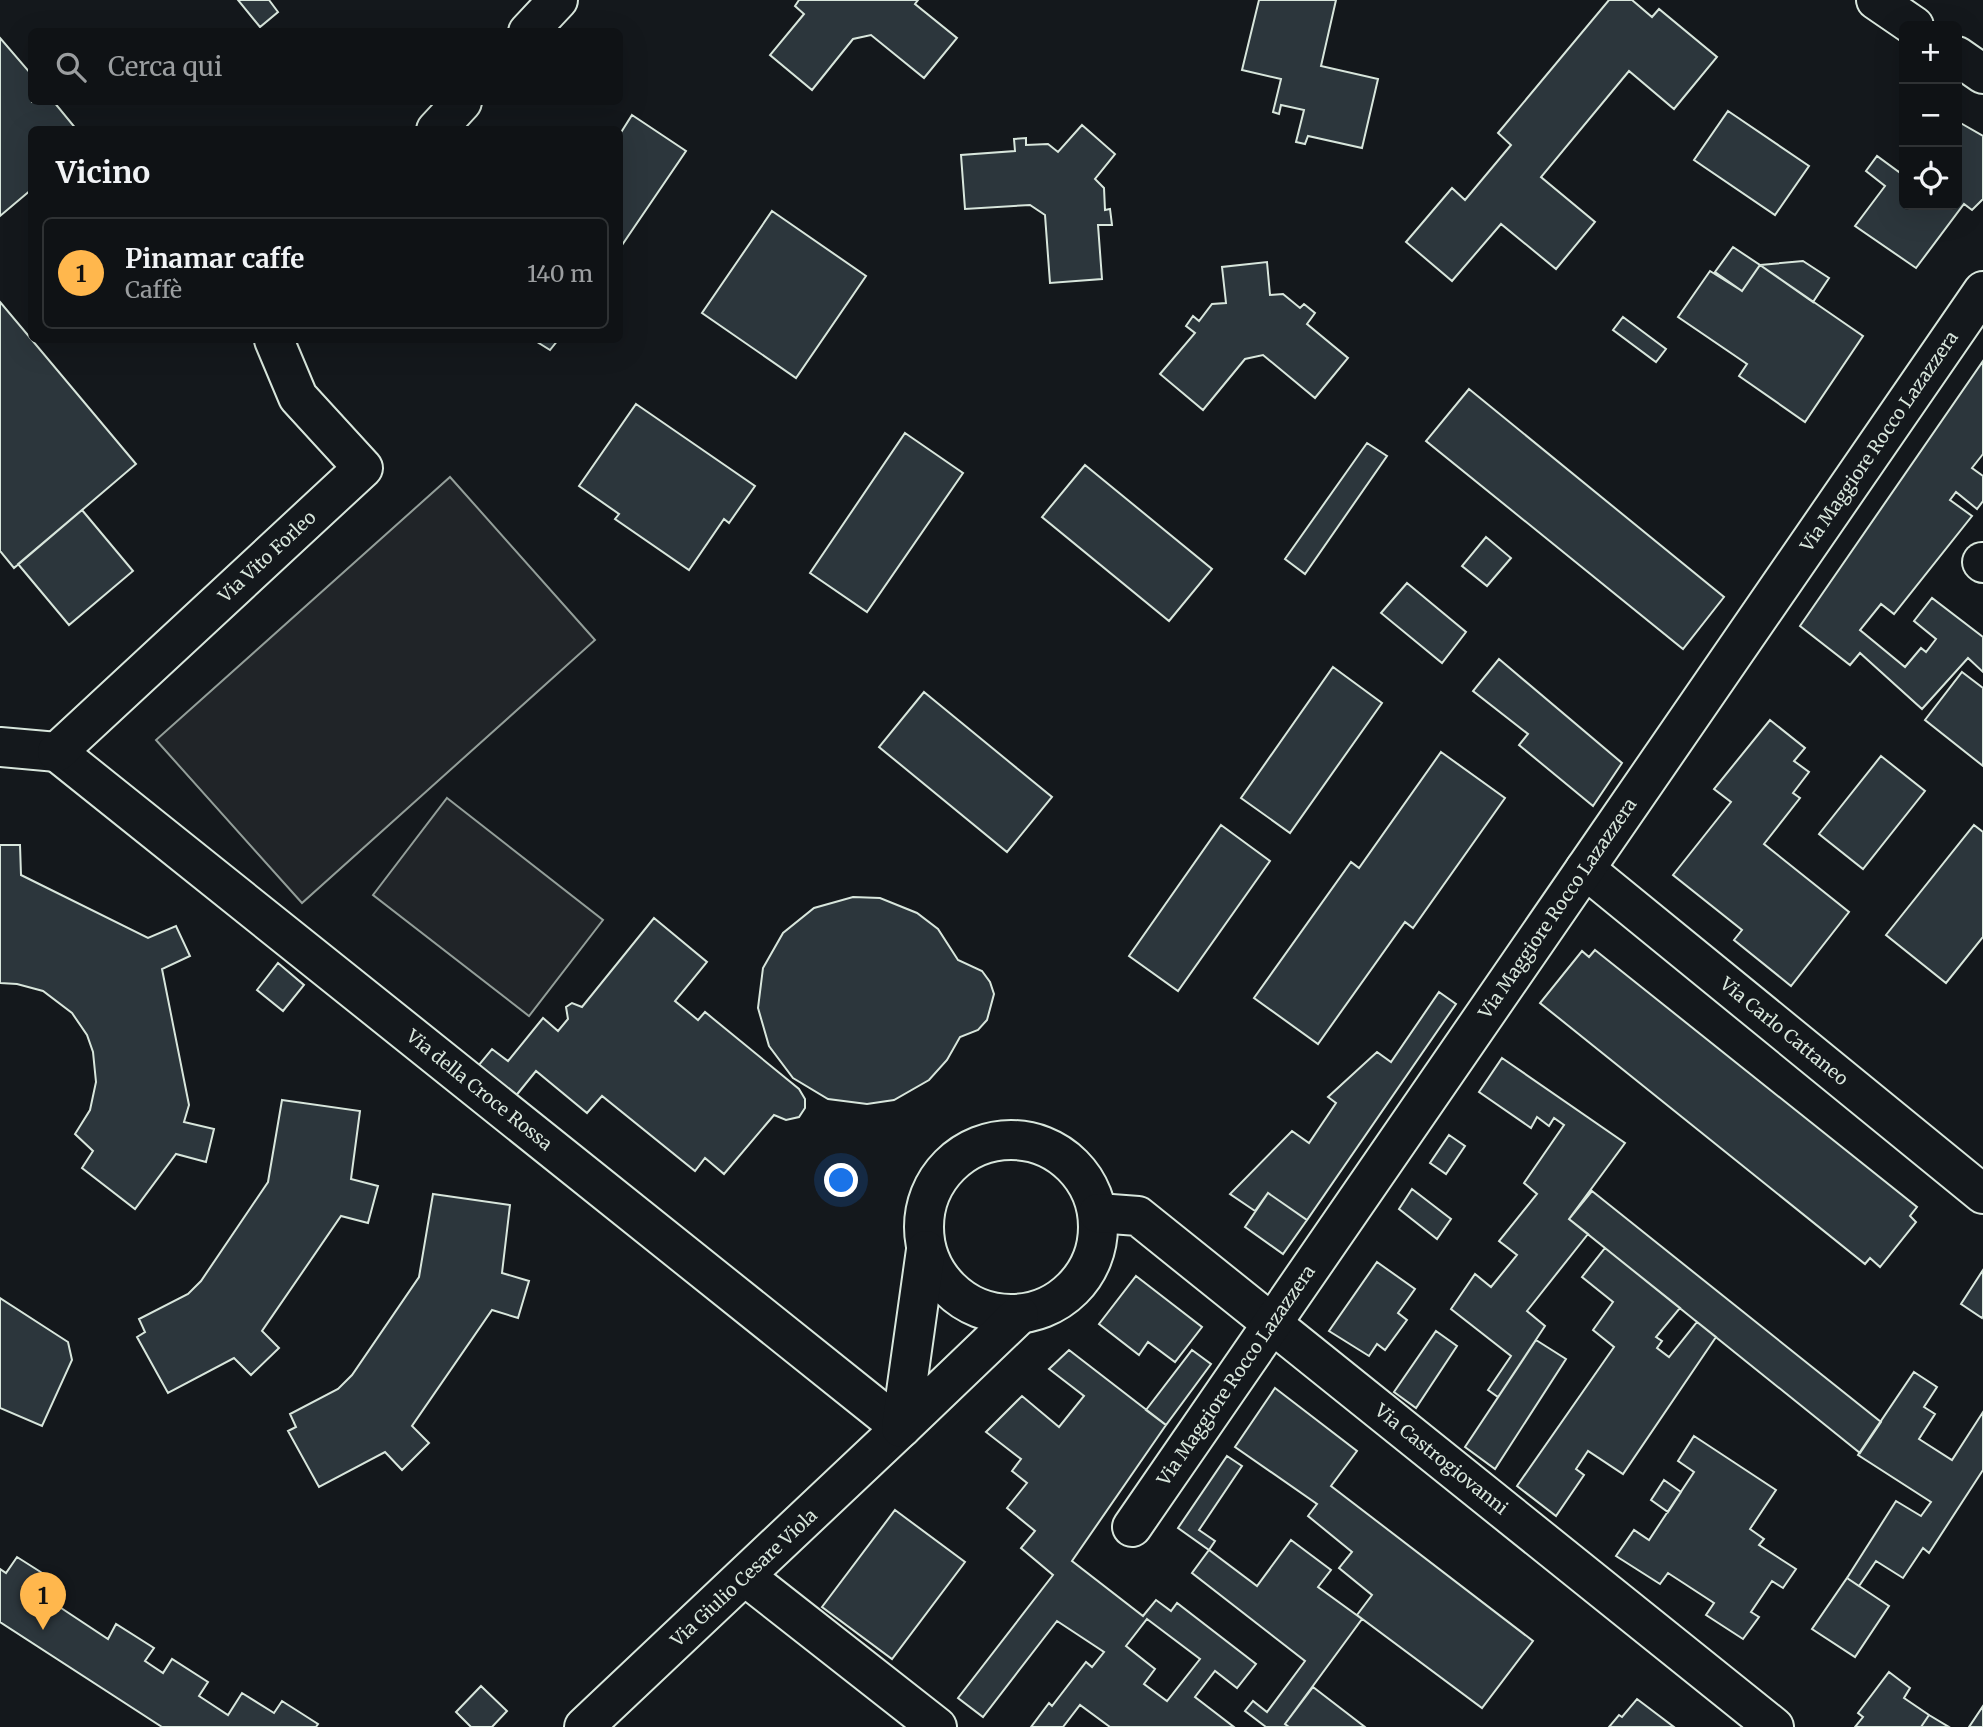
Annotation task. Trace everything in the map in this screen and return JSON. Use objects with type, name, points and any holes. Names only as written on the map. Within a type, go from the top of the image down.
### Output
[{"type":"street","points":[[532,28],[558,0]]},
{"type":"street","points":[[1876,0],[1907,21]]},
{"type":"street","points":[[1962,60],[1983,75]]},
{"type":"street","points":[[440,126],[459,105]]},
{"type":"street","name":"Via Maggiore Rocco Lazazzera","points":[[1132,1527],[1983,290]]},
{"type":"street","name":"Via Vito Forleo","points":[[57,752],[363,468],[298,397],[275,343]]},
{"type":"street","points":[[0,747],[57,752]]},
{"type":"street","name":"Via della Croce Rossa","points":[[57,752],[901,1428]]},
{"type":"street","name":"Via Carlo Cattaneo","points":[[1585,869],[1983,1194]]},
{"type":"street","points":[[901,1428],[926,1250],[923,1222],[930,1194],[945,1170],[967,1151],[993,1141],[1021,1140],[1048,1147],[1072,1163],[1089,1186],[1098,1213],[1098,1242],[1089,1269],[1070,1292],[1047,1308],[1019,1315],[994,1314],[961,1299],[936,1273],[926,1250]]},
{"type":"street","name":"Via Castrogiovanni","points":[[1098,1213],[1138,1216],[1774,1727]]},
{"type":"street","name":"Via Giulio Cesare Viola","points":[[584,1727],[746,1577],[1019,1315]]},
{"type":"street","points":[[746,1577],[937,1727]]},
{"type":"shaded area","points":[[450,477],[595,640],[302,903],[156,740]]},
{"type":"shaded area","points":[[447,798],[603,920],[529,1016],[373,895]]},
{"type":"building","points":[[238,0],[269,0],[278,12],[260,27]]},
{"type":"building","points":[[799,0],[918,0],[915,4],[957,38],[924,78],[871,35],[853,39],[812,90],[770,55],[804,14],[795,6]]},
{"type":"building","points":[[1259,0],[1336,0],[1321,66],[1378,79],[1362,148],[1308,136],[1305,144],[1296,142],[1304,110],[1281,105],[1279,114],[1273,112],[1281,79],[1242,70]]},
{"type":"building","points":[[1609,0],[1632,0],[1652,17],[1659,9],[1717,57],[1674,109],[1629,71],[1541,177],[1595,222],[1556,269],[1501,224],[1452,281],[1406,242],[1452,188],[1465,200],[1511,145],[1498,133]]},
{"type":"building","points":[[0,38],[28,70],[28,105],[56,105],[74,126],[28,126],[28,192],[0,216]]},
{"type":"building","points":[[1728,111],[1809,166],[1775,215],[1694,160]]},
{"type":"building","points":[[632,115],[686,151],[623,244],[623,129]]},
{"type":"building","points":[[1962,124],[1983,136],[1983,199],[1972,210],[1964,204],[1962,207]]},
{"type":"building","points":[[1082,125],[1115,154],[1095,179],[1104,188],[1105,210],[1110,209],[1112,225],[1098,225],[1102,279],[1050,283],[1045,215],[1030,205],[965,209],[961,155],[1015,151],[1014,139],[1026,138],[1026,145],[1048,144],[1058,152]]},
{"type":"building","points":[[1877,156],[1899,172],[1899,210],[1960,210],[1916,268],[1855,226],[1885,186],[1866,171]]},
{"type":"building","points":[[772,211],[866,276],[796,378],[702,313]]},
{"type":"building","points":[[1733,247],[1760,265],[1742,291],[1715,272]]},
{"type":"building","points":[[1803,261],[1829,278],[1813,302],[1760,265]]},
{"type":"building","points":[[1267,262],[1270,295],[1283,294],[1300,308],[1304,304],[1315,313],[1307,324],[1348,358],[1315,398],[1263,355],[1245,359],[1203,410],[1160,374],[1195,333],[1186,326],[1193,316],[1199,321],[1212,304],[1226,303],[1222,267]]},
{"type":"building","points":[[1760,265],[1863,336],[1805,422],[1739,376],[1747,364],[1678,317],[1710,271],[1742,291]]},
{"type":"building","points":[[0,302],[28,335],[28,343],[34,343],[136,464],[14,568],[0,551]]},
{"type":"building","points":[[1623,317],[1666,349],[1656,362],[1613,330]]},
{"type":"building","points":[[539,343],[556,343],[550,350]]},
{"type":"building","points":[[1983,361],[1983,454],[1972,468],[1983,476],[1983,501],[1977,509],[1956,492],[1950,500],[1972,516],[1894,614],[1881,604],[1860,630],[1905,667],[1921,648],[1926,652],[1936,639],[1914,621],[1932,598],[1983,637],[1983,672],[1968,658],[1922,709],[1860,653],[1850,665],[1800,626]]},
{"type":"building","points":[[1469,389],[1724,597],[1683,649],[1426,441]]},
{"type":"building","points":[[636,404],[755,486],[729,523],[724,519],[689,570],[615,519],[619,514],[579,486]]},
{"type":"building","points":[[905,433],[963,473],[867,612],[810,573]]},
{"type":"building","points":[[1367,443],[1387,456],[1305,574],[1285,559]]},
{"type":"building","points":[[1085,465],[1212,569],[1169,621],[1042,517]]},
{"type":"building","points":[[82,510],[133,571],[69,625],[18,564]]},
{"type":"building","points":[[1486,537],[1511,558],[1487,586],[1462,566]]},
{"type":"building","points":[[1407,583],[1466,632],[1442,663],[1381,613]]},
{"type":"building","points":[[1499,659],[1622,763],[1593,806],[1519,745],[1528,734],[1473,691]]},
{"type":"building","points":[[1333,667],[1382,703],[1290,833],[1241,798]]},
{"type":"building","points":[[1962,672],[1983,688],[1983,766],[1925,720]]},
{"type":"building","points":[[924,692],[1052,797],[1007,852],[879,747]]},
{"type":"building","points":[[1770,720],[1805,748],[1794,761],[1809,772],[1793,793],[1800,798],[1764,844],[1849,912],[1791,986],[1734,940],[1742,930],[1673,875],[1731,802],[1714,789]]},
{"type":"building","points":[[1441,752],[1505,798],[1413,928],[1405,922],[1318,1044],[1254,998],[1351,862],[1359,868]]},
{"type":"building","points":[[1881,756],[1925,791],[1863,869],[1819,834]]},
{"type":"building","points":[[1221,825],[1270,861],[1178,991],[1129,956]]},
{"type":"building","points":[[1974,825],[1983,832],[1983,937],[1946,983],[1886,935]]},
{"type":"building","points":[[0,845],[20,845],[21,875],[148,938],[176,926],[190,956],[162,969],[189,1105],[184,1122],[214,1129],[206,1162],[176,1154],[135,1209],[82,1168],[93,1151],[75,1134],[90,1110],[96,1082],[93,1052],[87,1035],[72,1013],[43,991],[17,984],[0,983]]},
{"type":"building","points":[[853,897],[880,898],[917,913],[938,929],[958,960],[982,971],[994,994],[987,1020],[978,1030],[960,1037],[947,1060],[929,1080],[894,1100],[867,1104],[828,1099],[793,1078],[769,1046],[758,1008],[763,968],[783,933],[814,908]]},
{"type":"building","points":[[654,918],[707,962],[675,1001],[698,1020],[705,1012],[799,1089],[805,1099],[805,1108],[799,1117],[786,1120],[774,1115],[724,1174],[705,1158],[695,1171],[602,1096],[587,1113],[536,1071],[510,1103],[473,1072],[492,1049],[508,1061],[543,1018],[558,1031],[568,1019],[566,1007],[572,1003],[582,1007]]},
{"type":"building","points":[[1595,950],[1917,1207],[1910,1216],[1916,1222],[1880,1267],[1870,1258],[1865,1264],[1540,1003],[1582,951],[1589,957]]},
{"type":"building","points":[[278,963],[304,985],[283,1011],[257,990]]},
{"type":"building","points":[[1439,992],[1456,1004],[1307,1220],[1268,1193],[1255,1211],[1230,1194],[1292,1131],[1309,1143],[1336,1103],[1328,1097],[1377,1052],[1391,1062]]},
{"type":"building","points":[[1502,1058],[1625,1143],[1569,1219],[1588,1234],[1527,1311],[1545,1326],[1498,1397],[1488,1390],[1511,1356],[1451,1309],[1475,1274],[1491,1287],[1517,1255],[1499,1241],[1537,1194],[1524,1183],[1564,1125],[1554,1118],[1549,1126],[1537,1117],[1531,1128],[1479,1092]]},
{"type":"building","points":[[282,1100],[360,1111],[351,1179],[378,1186],[368,1223],[341,1216],[262,1331],[279,1348],[251,1375],[234,1358],[168,1393],[137,1337],[145,1332],[139,1319],[188,1294],[201,1281],[268,1182]]},
{"type":"building","points":[[1449,1135],[1465,1146],[1446,1174],[1430,1163]]},
{"type":"building","points":[[1412,1189],[1451,1219],[1437,1239],[1399,1209]]},
{"type":"building","points":[[1592,1191],[1881,1422],[1860,1453],[1569,1219]]},
{"type":"building","points":[[1268,1193],[1307,1220],[1283,1254],[1245,1227]]},
{"type":"building","points":[[433,1194],[510,1205],[502,1273],[529,1281],[518,1318],[492,1310],[412,1426],[429,1443],[402,1470],[385,1452],[319,1487],[288,1431],[296,1427],[290,1414],[338,1389],[352,1375],[419,1277]]},
{"type":"building","points":[[1605,1248],[1680,1308],[1656,1337],[1662,1341],[1657,1348],[1669,1357],[1697,1322],[1716,1337],[1623,1474],[1588,1451],[1576,1469],[1584,1475],[1556,1516],[1517,1486],[1614,1347],[1593,1330],[1613,1302],[1582,1277]]},
{"type":"building","points":[[1377,1262],[1415,1289],[1398,1313],[1407,1320],[1385,1350],[1377,1344],[1369,1356],[1329,1331]]},
{"type":"building","points":[[1983,1270],[1983,1316],[1982,1318],[1961,1304]]},
{"type":"building","points":[[1136,1276],[1202,1327],[1175,1362],[1148,1342],[1139,1355],[1099,1324]]},
{"type":"building","points":[[0,1298],[68,1342],[72,1360],[42,1426],[0,1408]]},
{"type":"building","points":[[1436,1331],[1457,1346],[1416,1408],[1394,1392]]},
{"type":"building","points":[[1536,1340],[1566,1359],[1495,1469],[1465,1447]]},
{"type":"building","points":[[1069,1350],[1166,1425],[1072,1561],[1143,1616],[1156,1600],[1171,1611],[1177,1603],[1256,1664],[1237,1688],[1215,1671],[1195,1697],[1234,1727],[1110,1727],[1080,1705],[1063,1727],[1031,1727],[1049,1703],[1052,1706],[1086,1662],[1092,1667],[1104,1652],[1057,1621],[983,1717],[958,1698],[1053,1575],[1021,1548],[1035,1531],[1007,1508],[1027,1483],[1012,1471],[1021,1459],[986,1432],[1022,1396],[1059,1427],[1084,1396],[1049,1369]],"holes":[[[1147,1619],[1200,1659],[1167,1701],[1144,1684],[1155,1669],[1126,1646]]]},
{"type":"building","points":[[1192,1350],[1211,1364],[1166,1425],[1146,1410]]},
{"type":"building","points":[[1914,1372],[1937,1387],[1924,1407],[1935,1414],[1919,1439],[1952,1460],[1983,1412],[1983,1470],[1929,1553],[1923,1548],[1903,1578],[1876,1561],[1859,1586],[1847,1578],[1896,1501],[1921,1516],[1931,1502],[1858,1455]]},
{"type":"building","points":[[1275,1388],[1357,1451],[1331,1486],[1533,1641],[1482,1708],[1357,1615],[1372,1595],[1339,1568],[1352,1552],[1308,1516],[1317,1504],[1235,1447]]},
{"type":"building","points":[[1694,1436],[1776,1490],[1750,1529],[1764,1539],[1759,1545],[1796,1569],[1783,1588],[1772,1581],[1751,1612],[1759,1617],[1743,1639],[1706,1615],[1714,1603],[1668,1573],[1660,1584],[1616,1556],[1634,1530],[1649,1540],[1694,1472],[1678,1461]]},
{"type":"building","points":[[1227,1456],[1242,1466],[1199,1530],[1215,1541],[1209,1550],[1178,1528]]},
{"type":"building","points":[[1664,1480],[1681,1492],[1668,1512],[1651,1500]]},
{"type":"building","points":[[895,1510],[965,1562],[892,1659],[822,1607]]},
{"type":"building","points":[[1291,1540],[1331,1570],[1318,1587],[1362,1619],[1285,1724],[1289,1727],[1266,1727],[1245,1711],[1253,1701],[1267,1712],[1305,1661],[1192,1573],[1209,1550],[1257,1586]]},
{"type":"building","points":[[17,1557],[58,1583],[49,1600],[108,1639],[116,1624],[154,1648],[145,1661],[163,1673],[172,1659],[208,1682],[199,1696],[228,1715],[242,1693],[274,1713],[282,1701],[318,1724],[316,1727],[162,1727],[0,1622],[0,1569],[6,1573]]},
{"type":"building","points":[[1847,1578],[1889,1606],[1855,1657],[1812,1629]]},
{"type":"building","points":[[1889,1672],[1910,1688],[1904,1698],[1929,1715],[1921,1727],[1855,1727],[1863,1717],[1858,1713]]},
{"type":"building","points":[[481,1686],[507,1711],[492,1727],[471,1727],[456,1712]]},
{"type":"building","points":[[1313,1687],[1365,1727],[1289,1727],[1285,1724]]},
{"type":"building","points":[[1637,1699],[1674,1727],[1609,1727],[1619,1715],[1622,1717]]},
{"type":"building","points":[[1983,1706],[1983,1727],[1969,1727]]},
{"type":"building","points":[[1929,1715],[1949,1727],[1921,1727]]},
{"type":"place","name":"Pinamar caffe","points":[[43,1630]]}]
